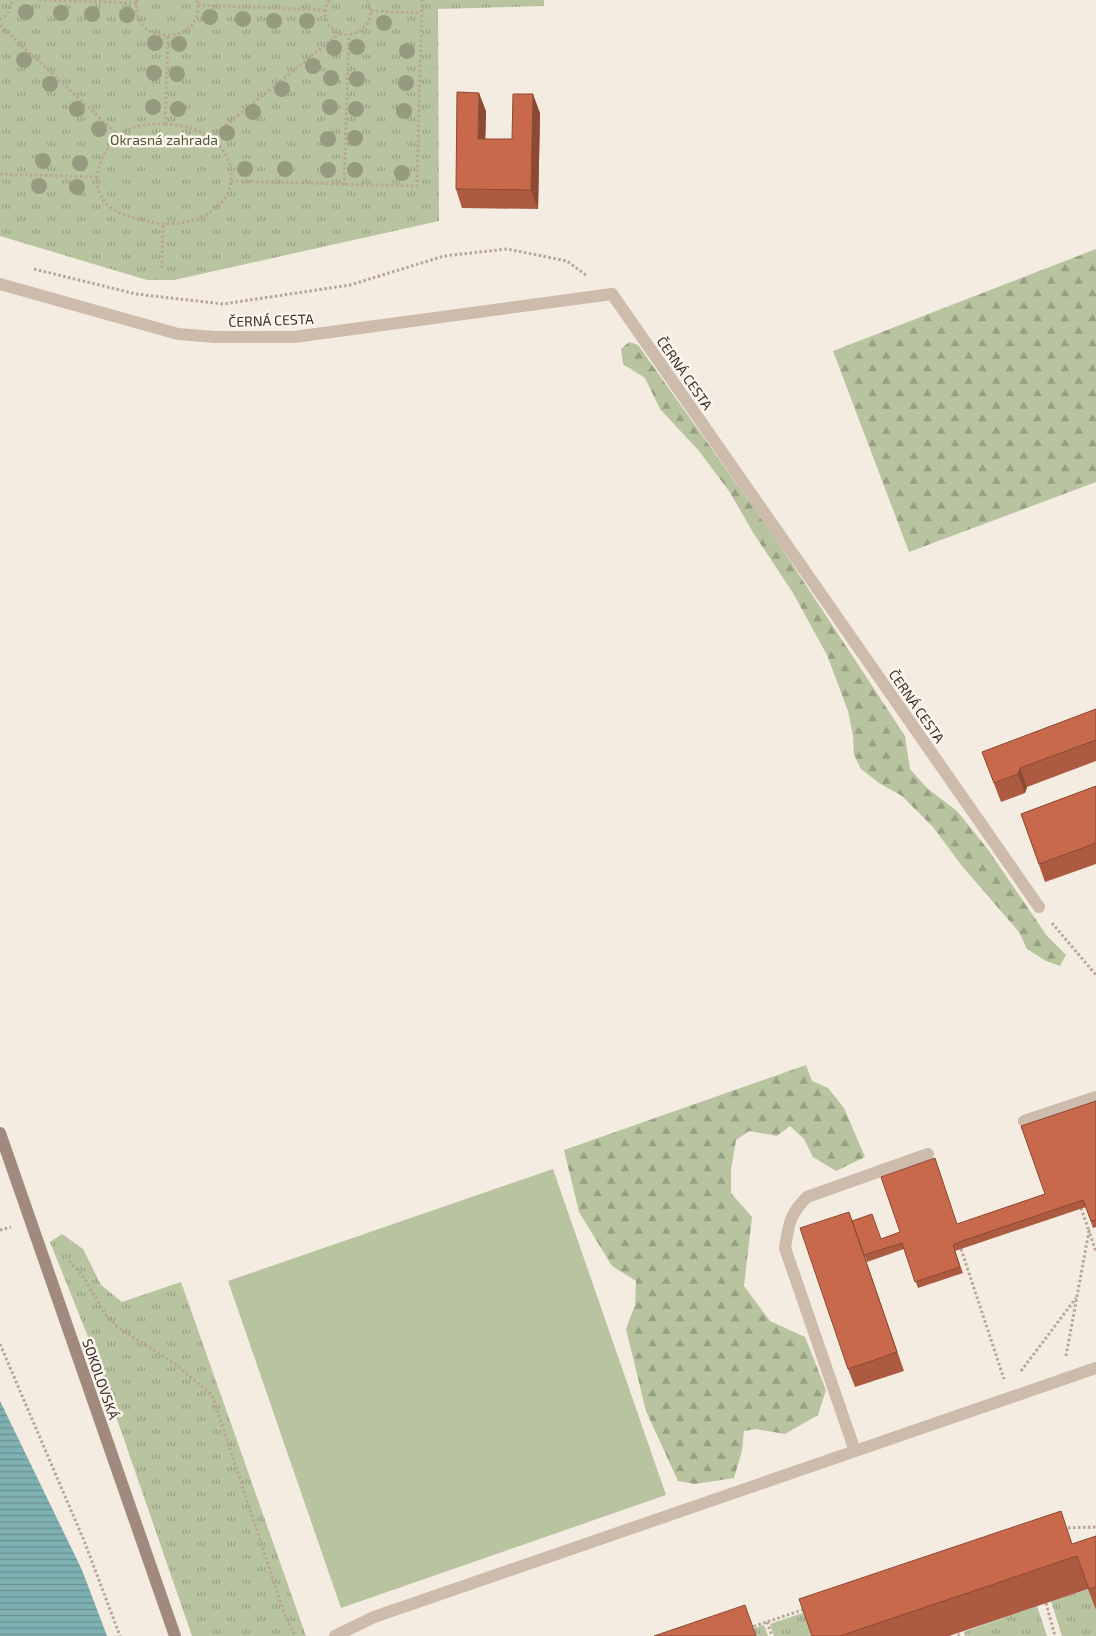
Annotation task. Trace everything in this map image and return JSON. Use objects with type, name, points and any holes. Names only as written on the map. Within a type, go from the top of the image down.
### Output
[{"type":"street","name":"ČERNÁ CESTA","points":[[0,284],[178,334],[215,337],[294,337],[612,294],[1039,907]]},
{"type":"street","points":[[1024,1122],[1096,1097]]},
{"type":"street","name":"SOKOLOVSKÁ","points":[[0,1133],[175,1636]]},
{"type":"street","points":[[855,1451],[785,1248],[788,1228],[794,1210],[807,1197],[928,1154]]},
{"type":"street","points":[[335,1636],[374,1617],[855,1451],[1009,1393],[1062,1380],[1096,1368]]},
{"type":"path","points":[[0,20],[7,14],[13,0]]},
{"type":"path","points":[[38,0],[137,2],[138,13],[142,22],[149,30],[158,35],[168,36],[182,32],[193,22],[197,13],[197,2],[325,10]]},
{"type":"path","points":[[329,0],[325,10],[326,19],[340,33],[349,35],[363,29],[367,23],[371,11],[366,0]]},
{"type":"path","points":[[231,181],[417,186],[422,0]]},
{"type":"path","points":[[371,11],[421,13]]},
{"type":"path","points":[[0,26],[119,136]]},
{"type":"path","points":[[210,138],[340,33]]},
{"type":"path","points":[[344,185],[349,35]]},
{"type":"path","points":[[165,124],[168,36]]},
{"type":"path","points":[[150,124],[165,124],[190,126],[201,131],[222,148],[228,158],[231,169],[231,181],[225,200],[216,209],[185,222],[163,224],[116,212],[102,199],[97,187],[97,176],[103,156],[115,139],[129,129],[150,124]]},
{"type":"path","points":[[0,174],[97,176]]},
{"type":"path","points":[[162,268],[163,224]]},
{"type":"path","points":[[29,268],[136,294],[223,304],[350,285],[444,256],[507,249],[567,261],[612,294]]},
{"type":"path","points":[[1039,907],[1096,975]]},
{"type":"path","points":[[1081,1208],[1096,1252]]},
{"type":"path","points":[[0,1230],[15,1226]]},
{"type":"path","points":[[1062,1380],[1089,1231]]},
{"type":"path","points":[[961,1249],[1009,1393]]},
{"type":"path","points":[[66,1259],[83,1276],[107,1317],[119,1328],[176,1364],[212,1394],[285,1615],[295,1636]]},
{"type":"path","points":[[1009,1393],[1077,1297]]},
{"type":"path","points":[[0,1344],[86,1543],[120,1636]]},
{"type":"path","points":[[1056,1528],[1096,1527]]},
{"type":"path","points":[[1046,1603],[1055,1636]]},
{"type":"path","points":[[742,1630],[813,1607]]},
{"type":"path","points":[[767,1622],[772,1636]]},
{"type":"green space","name":"Okrasná zahrada","points":[[0,0],[544,0],[544,6],[438,9],[439,221],[174,280],[147,280],[0,236]]},
{"type":"green space","points":[[1096,249],[1096,482],[909,552],[833,351]]},
{"type":"green space","points":[[629,342],[638,345],[773,535],[905,736],[910,769],[927,788],[958,812],[989,851],[1047,936],[1066,955],[1060,966],[1046,961],[1027,949],[1019,932],[962,866],[933,827],[902,796],[879,783],[861,769],[854,755],[853,736],[848,711],[827,655],[793,593],[754,534],[729,491],[699,451],[660,409],[645,378],[623,364],[621,349]]},
{"type":"green space","points":[[806,1065],[812,1081],[828,1088],[844,1108],[865,1157],[836,1171],[813,1157],[804,1139],[790,1126],[777,1136],[749,1131],[736,1140],[731,1170],[731,1193],[752,1217],[744,1286],[770,1321],[805,1337],[826,1390],[818,1415],[785,1434],[756,1429],[744,1431],[742,1451],[734,1478],[695,1484],[678,1481],[646,1411],[626,1329],[635,1305],[636,1281],[612,1266],[579,1212],[564,1150]]},
{"type":"green space","points":[[553,1169],[666,1495],[341,1608],[228,1281]]},
{"type":"green space","points":[[62,1234],[83,1249],[101,1285],[122,1302],[181,1282],[306,1636],[192,1636],[91,1344],[50,1242]]},
{"type":"green space","points":[[1089,1589],[1096,1610],[1096,1636],[1062,1636],[1051,1601]]},
{"type":"green space","points":[[841,1600],[813,1636],[774,1636],[770,1624]]},
{"type":"green space","points":[[1037,1606],[1047,1636],[965,1636],[964,1632]]},
{"type":"green space","points":[[764,1625],[768,1636],[732,1636]]},
{"type":"water","points":[[0,1401],[82,1570],[107,1636],[0,1636]]},
{"type":"building","points":[[457,92],[479,93],[478,139],[512,139],[513,94],[533,94],[531,190],[456,189]]},
{"type":"building","points":[[1096,709],[1096,740],[1020,768],[1018,774],[994,783],[982,752]]},
{"type":"building","points":[[1096,786],[1096,843],[1039,864],[1021,814]]},
{"type":"building","points":[[1096,1101],[1096,1220],[1091,1221],[1083,1200],[959,1242],[953,1245],[960,1267],[915,1282],[902,1243],[864,1255],[852,1221],[872,1214],[881,1239],[900,1232],[881,1177],[935,1158],[957,1224],[1045,1194],[1021,1126]]},
{"type":"building","points":[[849,1212],[897,1352],[848,1369],[800,1228]]},
{"type":"building","points":[[1061,1511],[1072,1544],[1096,1536],[1096,1587],[1089,1589],[1077,1556],[840,1636],[812,1636],[799,1599]]},
{"type":"building","points":[[745,1605],[756,1636],[654,1636]]}]
